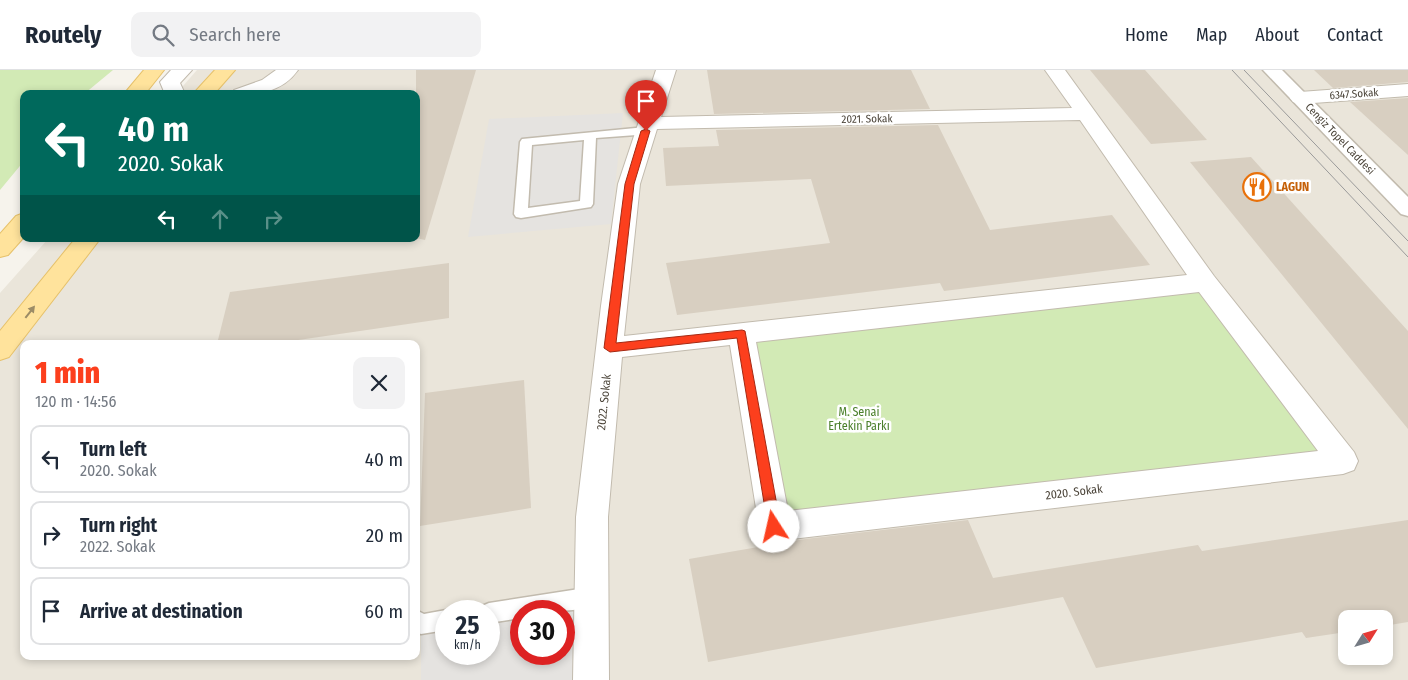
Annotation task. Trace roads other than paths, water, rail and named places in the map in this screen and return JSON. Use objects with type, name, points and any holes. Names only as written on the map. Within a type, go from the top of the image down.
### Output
[{"type":"main road","points":[[137,90],[154,70]]},
{"type":"main road","points":[[207,90],[225,70]]},
{"type":"main road","points":[[0,249],[20,226]]},
{"type":"main road","points":[[0,350],[86,242]]},
{"type":"street","points":[[173,90],[170,82],[182,70]]},
{"type":"street","points":[[252,90],[269,84],[288,70]]},
{"type":"street","name":"2022. Sokak","points":[[591,680],[592,517],[629,184],[666,70]]},
{"type":"street","name":"2020. Sokak","points":[[742,334],[774,527],[1344,462],[1205,282],[1054,70]]},
{"type":"street","name":"Cengiz Topel Caddesi","points":[[1272,70],[1408,209]]},
{"type":"street","name":"6347.Sokak","points":[[1300,98],[1408,90]]},
{"type":"street","name":"2021. Sokak","points":[[647,127],[1086,114]]},
{"type":"street","points":[[610,348],[1205,282]]},
{"type":"lane","points":[[590,136],[586,204],[521,214],[526,142],[590,136],[647,127]]},
{"type":"lane","points":[[500,611],[592,596]]},
{"type":"lane","points":[[420,623],[435,622]]},
{"type":"tram line","points":[[1232,70],[1408,257]]},
{"type":"tram line","points":[[1244,70],[1408,241]]},
{"type":"place","name":"LAGUN","points":[[1257,187]]},
{"type":"park label","name":"M. Senai Ertekin Parkı","points":[[859,419]]}]
